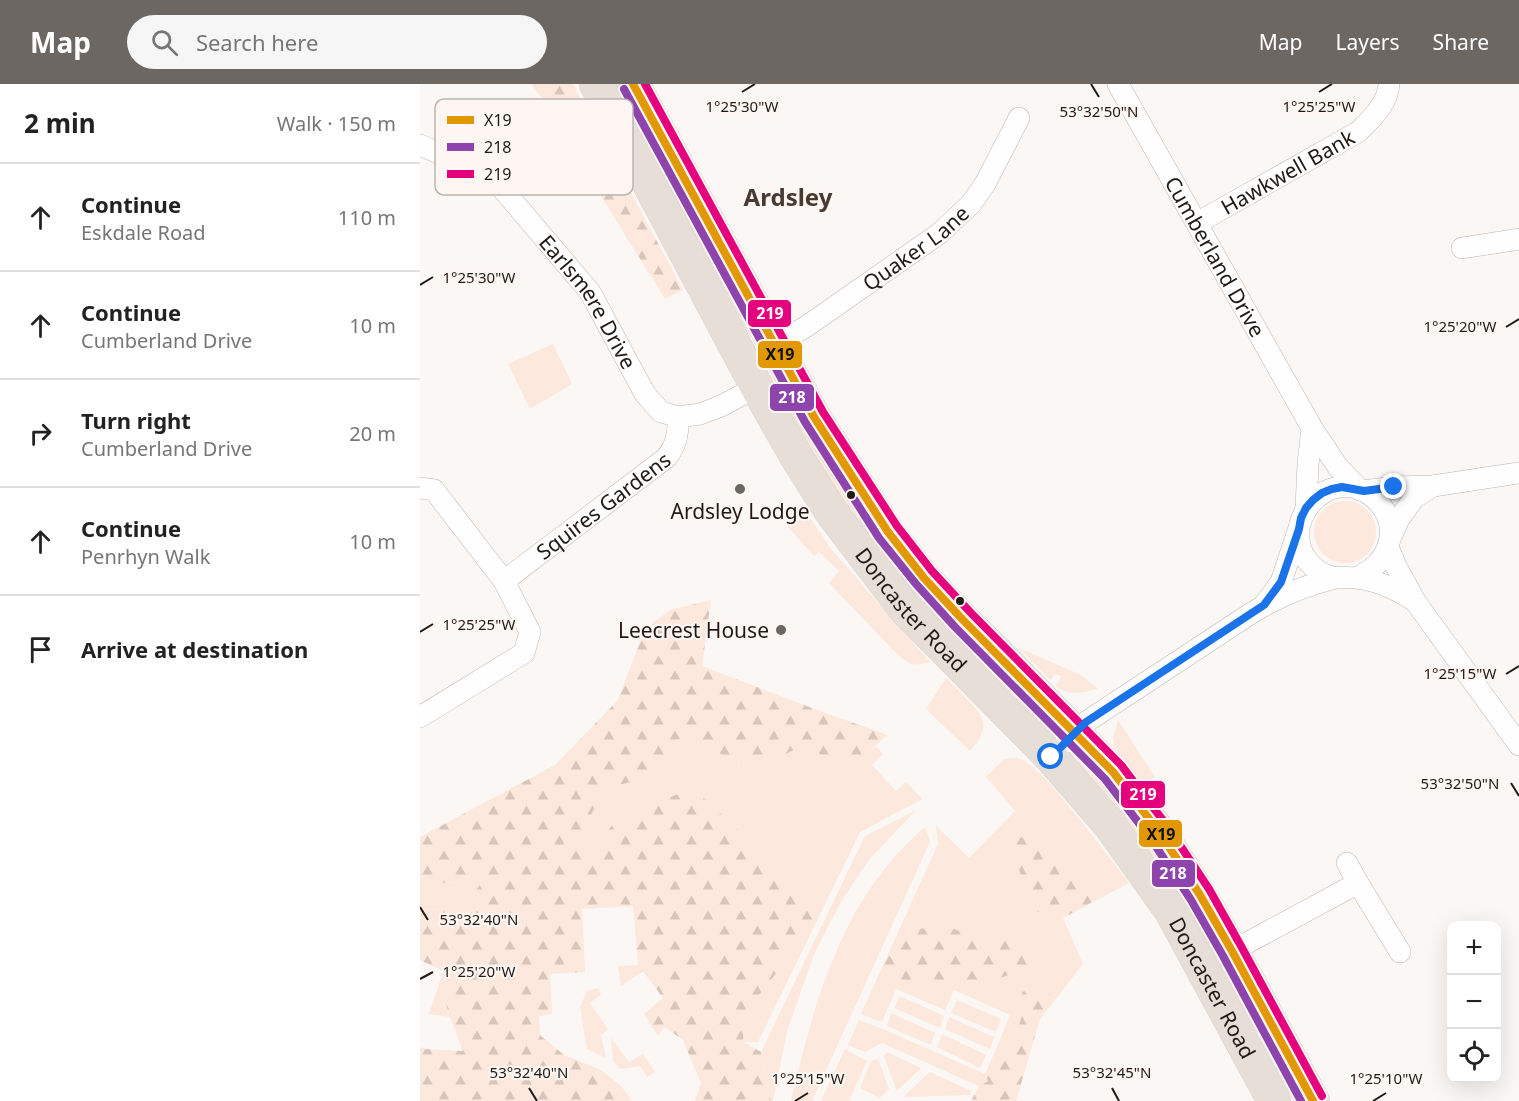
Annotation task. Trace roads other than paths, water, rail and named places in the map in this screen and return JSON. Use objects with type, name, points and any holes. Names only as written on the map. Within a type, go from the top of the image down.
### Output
[{"type":"highway","name":"Doncaster Road","points":[[596,84],[604,99]]},
{"type":"highway","name":"Doncaster Road","points":[[633,84],[814,417],[888,532],[924,578],[963,620],[1113,772],[1160,833],[1233,951],[1313,1101]]},
{"type":"highway","name":"Doncaster Road","points":[[633,154],[757,387],[832,513],[905,609],[1051,757],[1109,824],[1171,911],[1274,1101]]},
{"type":"highway","points":[[757,387],[775,345]]},
{"type":"highway","points":[[1249,1055],[1278,1037]]},
{"type":"street","name":"Cumberland Drive","points":[[1118,84],[1312,428],[1338,467],[1378,502],[1385,512],[1389,523],[1389,543],[1396,566],[1415,602],[1513,722],[1519,745]]},
{"type":"street","name":"Hawkwell Bank","points":[[1197,223],[1358,132],[1376,114],[1388,91],[1389,84]]},
{"type":"street","name":"Quaker Lane","points":[[775,345],[807,326],[940,233],[971,204],[985,184],[1019,118]]},
{"type":"street","name":"Earlsmere Drive","points":[[420,145],[435,151]]},
{"type":"street","name":"Earlsmere Drive","points":[[508,195],[590,292],[645,394],[661,412],[679,417]]},
{"type":"street","points":[[1476,252],[1519,239]]},
{"type":"street","points":[[679,417],[700,414],[721,406],[757,387]]},
{"type":"street","name":"Squires Gardens","points":[[504,580],[666,458],[674,449],[679,417]]},
{"type":"street","points":[[1306,508],[1312,428]]},
{"type":"street","points":[[1264,605],[1281,582],[1306,508],[1322,493],[1342,487],[1362,490],[1433,486],[1519,473]]},
{"type":"street","points":[[1051,757],[1086,722],[1264,605],[1313,583],[1364,574],[1374,567],[1383,558],[1399,519],[1414,498],[1433,486]]},
{"type":"street","points":[[420,488],[434,490],[504,580],[530,632],[524,653],[420,717]]},
{"type":"street","name":"Cumberland Drive","points":[[1299,529],[1302,551],[1316,569],[1326,575],[1374,582],[1397,590],[1415,602]]},
{"type":"street","points":[[1347,863],[1400,952]]},
{"type":"street","points":[[1233,951],[1358,883]]},
{"type":"place","name":"Ardsley Lodge","points":[[740,489]]},
{"type":"place","name":"Leecrest House","points":[[781,630]]},
{"type":"district","name":"Ardsley","points":[[788,196]]}]
